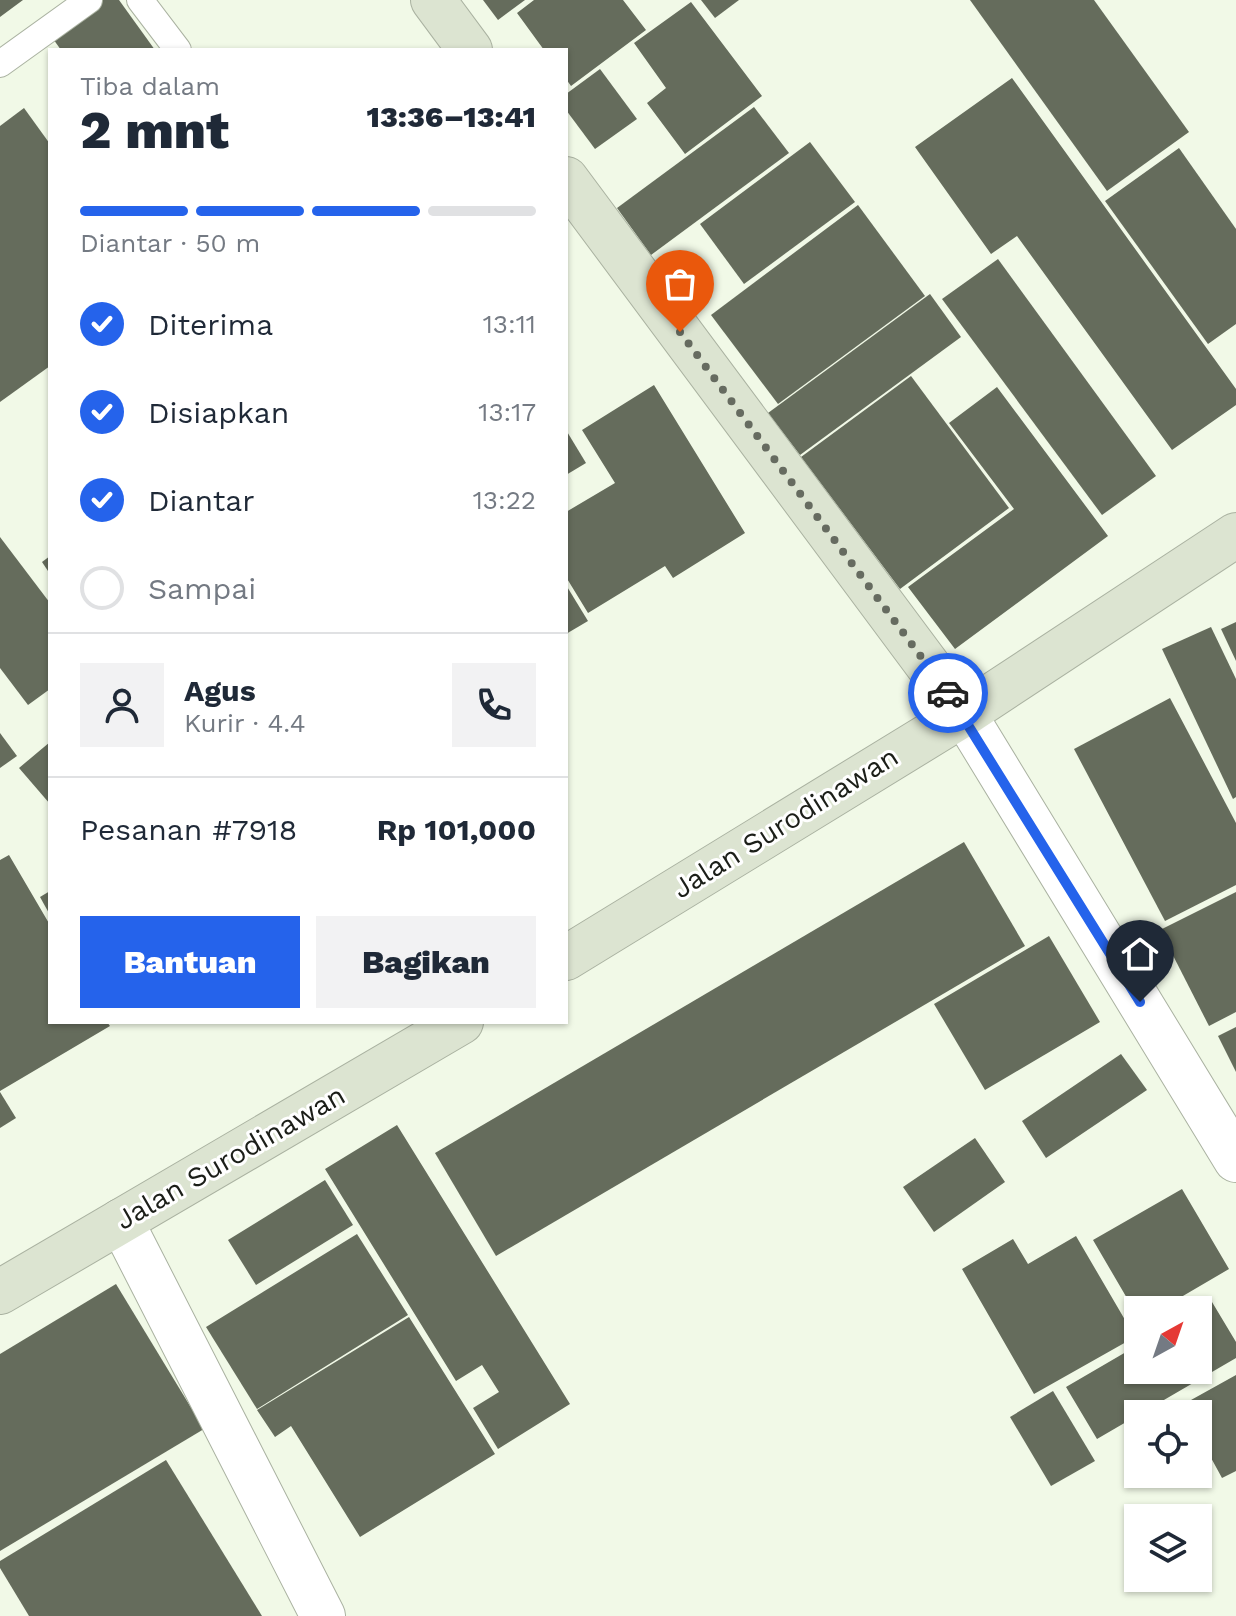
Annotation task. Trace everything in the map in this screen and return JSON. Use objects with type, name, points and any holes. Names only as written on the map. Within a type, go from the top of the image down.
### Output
[{"type":"main road","points":[[433,0],[469,48]]},
{"type":"main road","points":[[568,182],[964,714]]},
{"type":"main road","name":"Jalan Surodinawan","points":[[568,957],[964,714],[1236,535]]},
{"type":"main road","name":"Jalan Surodinawan","points":[[0,1292],[458,1024]]},
{"type":"street","points":[[964,714],[1236,1160]]},
{"type":"street","points":[[121,1221],[323,1616]]},
{"type":"lane","points":[[0,64],[89,0]]},
{"type":"lane","points":[[140,0],[176,48]]},
{"type":"building","points":[[0,0],[23,0],[0,17]]},
{"type":"building","points":[[101,0],[119,0],[154,48],[60,48],[51,36]]},
{"type":"building","points":[[483,0],[525,0],[498,20]]},
{"type":"building","points":[[534,0],[623,0],[646,30],[571,86],[568,82],[568,48],[543,48],[517,13]]},
{"type":"building","points":[[701,0],[739,0],[715,18]]},
{"type":"building","points":[[970,0],[1094,0],[1189,132],[1107,191]]},
{"type":"building","points":[[691,2],[762,96],[685,154],[647,103],[666,88],[634,43]]},
{"type":"building","points":[[600,69],[637,119],[595,149],[568,113],[568,93]]},
{"type":"building","points":[[1012,78],[1236,389],[1236,405],[1172,450],[1017,236],[991,254],[915,147]]},
{"type":"building","points":[[754,107],[789,153],[651,255],[617,208]]},
{"type":"building","points":[[24,108],[48,141],[48,367],[0,402],[0,126]]},
{"type":"building","points":[[810,142],[855,202],[744,284],[700,224]]},
{"type":"building","points":[[1179,148],[1236,229],[1236,324],[1208,344],[1105,201]]},
{"type":"building","points":[[858,205],[925,296],[778,404],[711,315]]},
{"type":"building","points":[[998,259],[1156,476],[1102,515],[942,299]]},
{"type":"building","points":[[930,294],[961,337],[800,455],[768,413]]},
{"type":"building","points":[[911,376],[1009,508],[900,589],[801,457]]},
{"type":"building","points":[[654,385],[745,533],[673,578],[665,566],[588,613],[568,580],[568,511],[615,483],[582,430]]},
{"type":"building","points":[[997,387],[1108,536],[955,649],[908,587],[1014,509],[949,423]]},
{"type":"building","points":[[568,433],[586,463],[568,474]]},
{"type":"building","points":[[0,537],[48,600],[48,690],[28,705],[0,668]]},
{"type":"building","points":[[48,558],[48,571],[42,562]]},
{"type":"building","points":[[568,588],[588,621],[568,633]]},
{"type":"building","points":[[1236,622],[1236,661],[1221,629]]},
{"type":"building","points":[[1211,627],[1236,679],[1236,797],[1233,799],[1162,649]]},
{"type":"building","points":[[1170,698],[1236,823],[1236,885],[1165,921],[1074,749]]},
{"type":"building","points":[[0,733],[17,756],[0,768]]},
{"type":"building","points":[[48,744],[48,802],[19,768]]},
{"type":"building","points":[[964,842],[1025,946],[496,1256],[435,1153]]},
{"type":"building","points":[[9,855],[48,922],[48,1024],[110,1026],[0,1091],[0,860]]},
{"type":"building","points":[[48,892],[48,911],[40,897]]},
{"type":"building","points":[[1236,892],[1236,1012],[1209,1026],[1160,930]]},
{"type":"building","points":[[1049,936],[1100,1022],[985,1090],[934,1004]]},
{"type":"building","points":[[1236,1027],[1236,1072],[1218,1036]]},
{"type":"building","points":[[1121,1054],[1147,1090],[1046,1158],[1022,1121]]},
{"type":"building","points":[[0,1092],[16,1118],[0,1128]]},
{"type":"building","points":[[397,1125],[570,1404],[498,1449],[473,1408],[499,1392],[482,1365],[456,1381],[325,1169]]},
{"type":"building","points":[[975,1138],[1005,1182],[934,1232],[903,1187]]},
{"type":"building","points":[[325,1180],[353,1225],[256,1285],[228,1240]]},
{"type":"building","points":[[1182,1189],[1229,1269],[1183,1296],[1126,1296],[1093,1240]]},
{"type":"building","points":[[357,1234],[408,1315],[257,1409],[206,1327]]},
{"type":"building","points":[[1076,1236],[1124,1318],[1124,1343],[1034,1394],[962,1269],[1013,1239],[1028,1264]]},
{"type":"building","points":[[116,1284],[204,1429],[0,1551],[0,1354]]},
{"type":"building","points":[[1212,1302],[1236,1342],[1236,1358],[1212,1372]]},
{"type":"building","points":[[409,1317],[495,1454],[360,1537],[291,1426],[275,1437],[257,1410]]},
{"type":"building","points":[[1124,1353],[1124,1384],[1191,1384],[1164,1400],[1124,1400],[1124,1423],[1097,1439],[1066,1387]]},
{"type":"building","points":[[1236,1375],[1236,1471],[1222,1478],[1212,1460],[1212,1400],[1191,1400]]},
{"type":"building","points":[[1053,1391],[1095,1461],[1051,1486],[1010,1417]]},
{"type":"building","points":[[166,1460],[262,1616],[29,1616],[0,1568],[0,1561]]},
{"type":"way so far","points":[[680,332],[948,693]]},
{"type":"route","points":[[948,693],[964,714],[1140,1002]]}]
